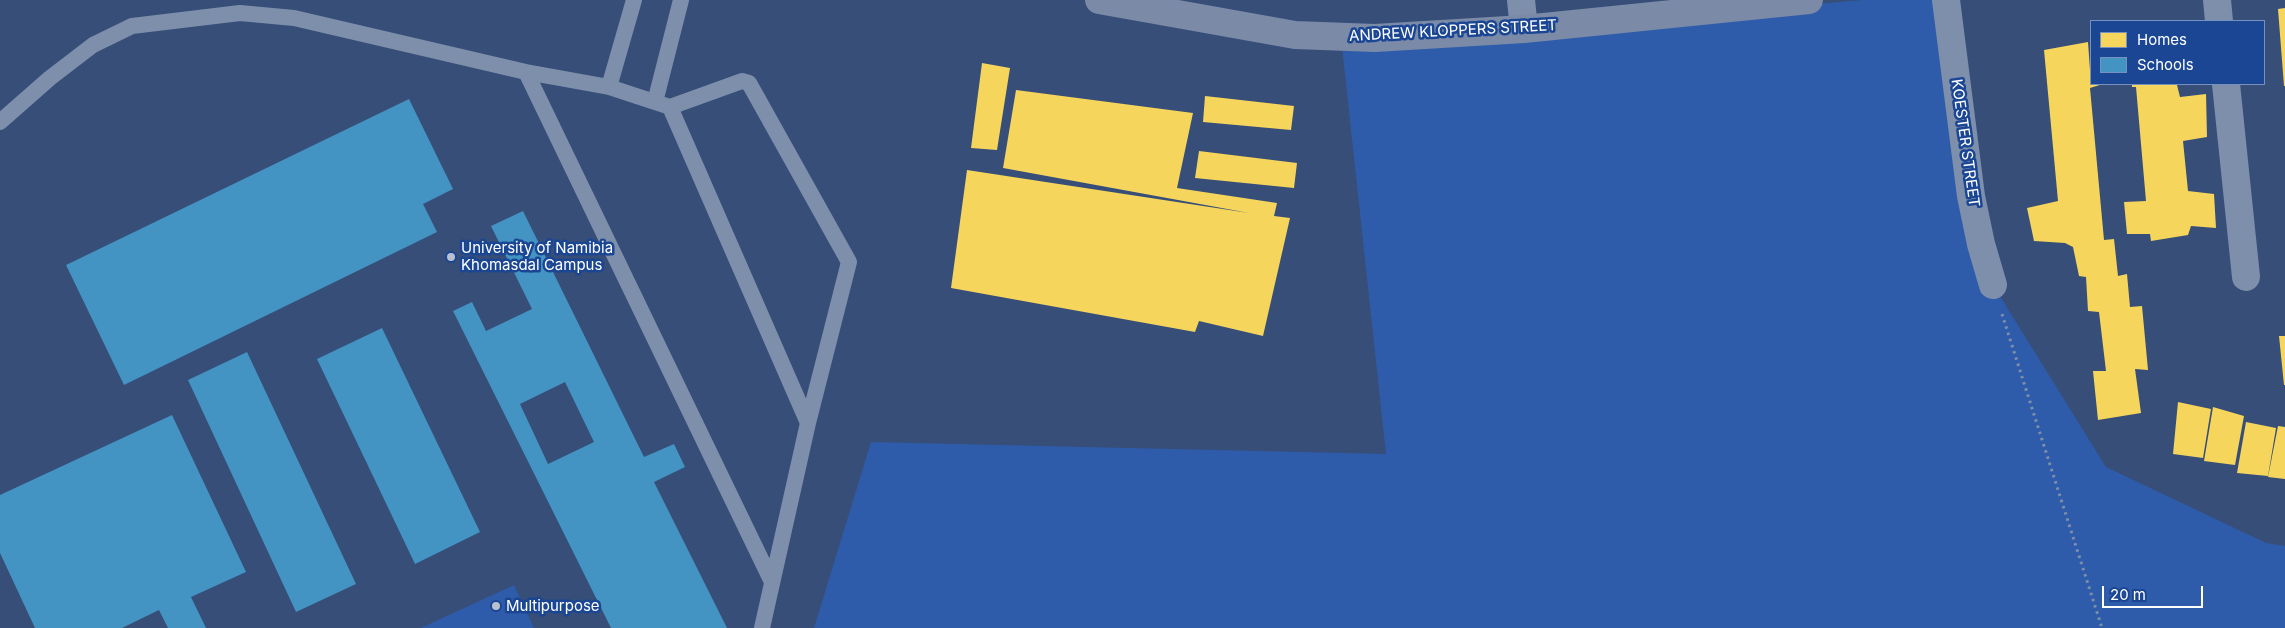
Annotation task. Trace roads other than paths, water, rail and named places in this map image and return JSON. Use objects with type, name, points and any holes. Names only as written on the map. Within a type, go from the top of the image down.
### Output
[{"type":"street","name":"ANDREW KLOPPERS STREET","points":[[1099,0],[1295,35],[1375,38],[1524,29],[1809,0]]},
{"type":"street","points":[[1521,0],[1524,29]]},
{"type":"street","name":"KOESTER STREET","points":[[1946,0],[1971,196],[1981,244],[1993,285]]},
{"type":"street","points":[[2217,0],[2219,20]]},
{"type":"street","points":[[2226,85],[2246,278]]},
{"type":"lane","points":[[609,87],[634,0]]},
{"type":"lane","points":[[681,0],[662,104],[808,422]]},
{"type":"lane","points":[[0,122],[50,78],[93,45],[132,26],[240,13],[294,18],[526,72],[609,87],[662,104],[742,81],[749,83],[849,262],[808,422],[762,628]]},
{"type":"lane","points":[[526,72],[772,582]]},
{"type":"place","name":"University of Namibia Khomasdal Campus","points":[[451,257]]},
{"type":"place","name":"Multipurpose","points":[[496,606]]}]
